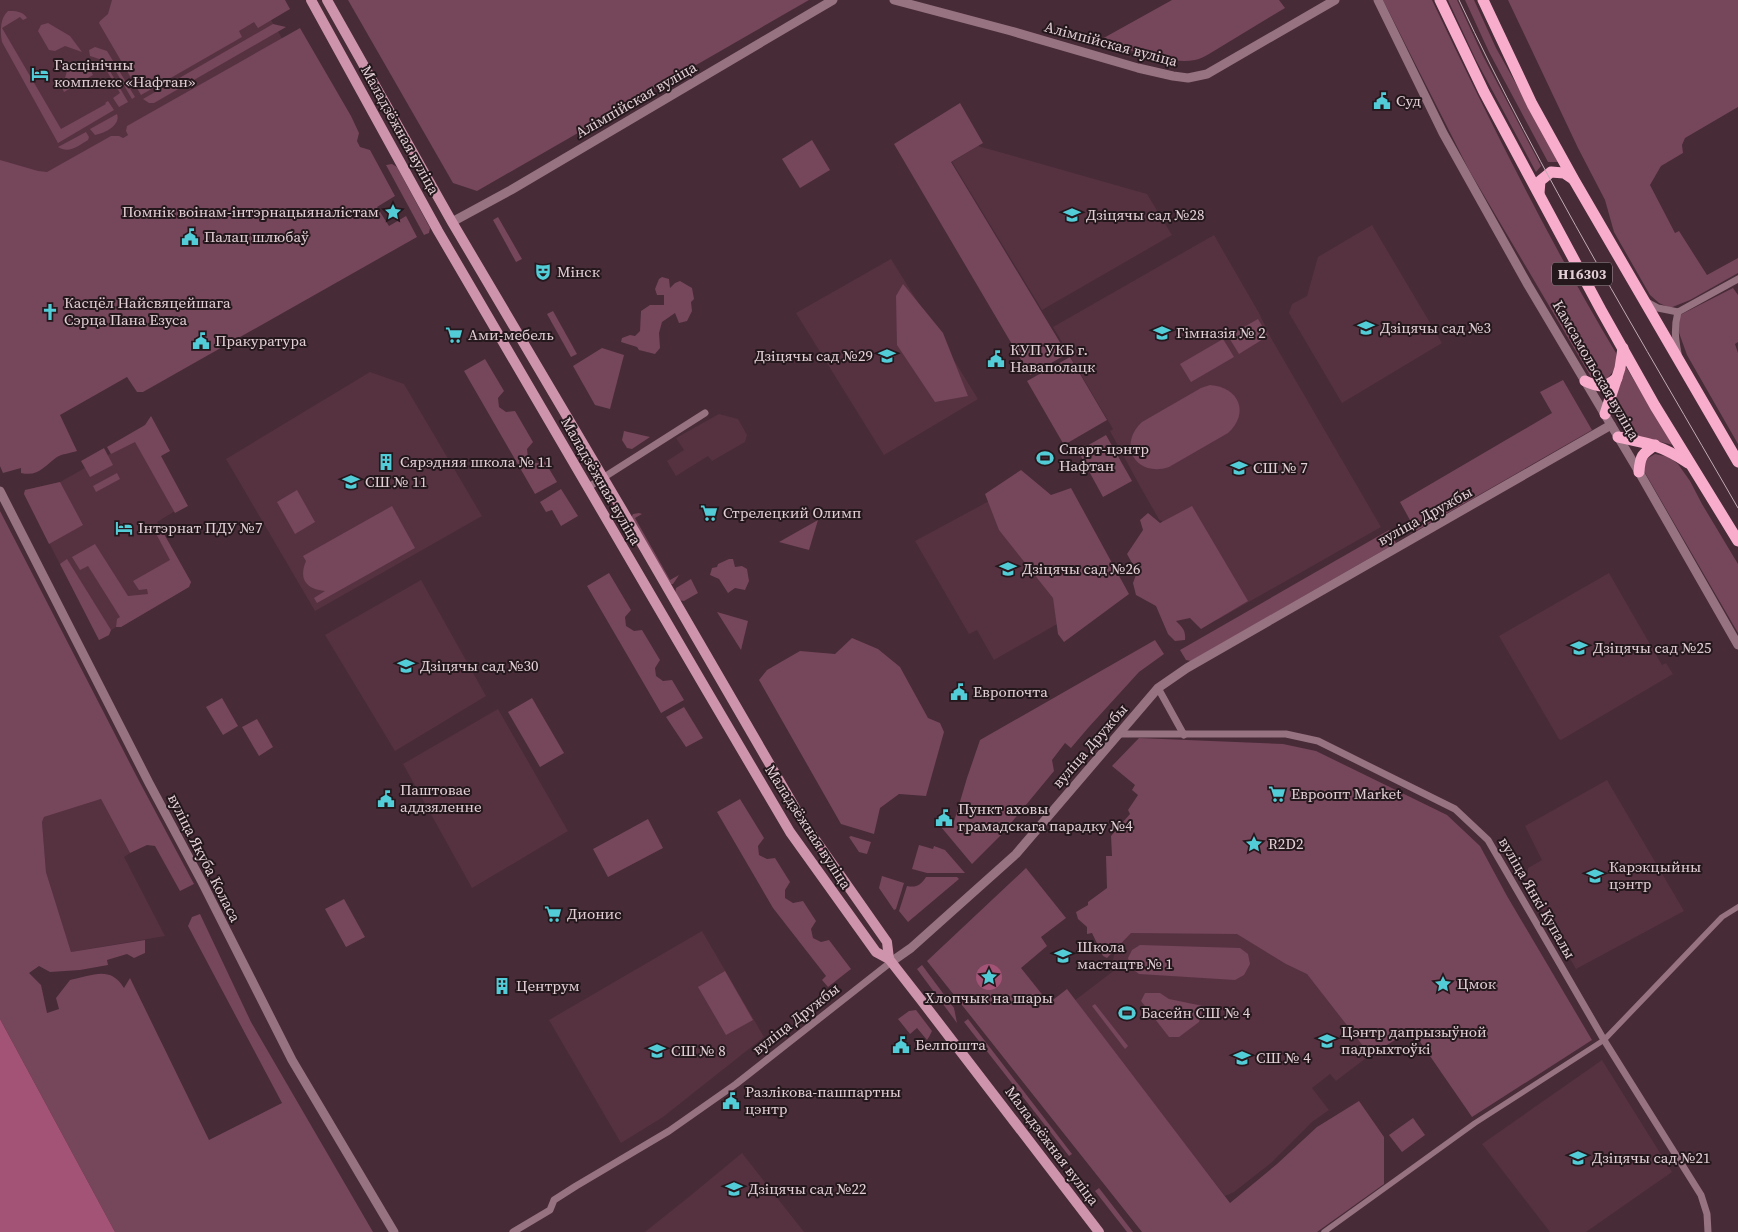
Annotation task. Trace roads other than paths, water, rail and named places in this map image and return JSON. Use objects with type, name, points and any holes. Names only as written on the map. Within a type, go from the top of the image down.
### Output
[{"type":"main road","name":"Маладзёжная вуліца","points":[[311,0],[438,231],[790,832],[876,952],[890,961],[1099,1232]]},
{"type":"main road","name":"Маладзёжная вуліца","points":[[327,0],[452,222],[805,824],[887,942],[890,961]]},
{"type":"main road","name":"Н16303","points":[[1440,0],[1484,92],[1623,348],[1655,406],[1738,541]]},
{"type":"main road","name":"Н16303","points":[[1483,0],[1532,104],[1574,180],[1738,462]]},
{"type":"main road","points":[[1539,193],[1540,181],[1551,172],[1564,173],[1574,180]]},
{"type":"main road","points":[[438,231],[452,222]]},
{"type":"main road","points":[[1605,414],[1617,378],[1623,348]]},
{"type":"main road","points":[[1586,381],[1597,387],[1608,385],[1617,378]]},
{"type":"main road","points":[[1618,437],[1655,445],[1672,452],[1691,465]]},
{"type":"main road","points":[[1639,472],[1640,458],[1655,445]]},
{"type":"street","name":"Алімпійская вуліца","points":[[452,222],[510,190],[833,0]]},
{"type":"street","name":"Алімпійская вуліца","points":[[894,0],[1004,29],[1138,68],[1188,78],[1207,74],[1335,0]]},
{"type":"street","name":"Камсамольская вуліца","points":[[1378,0],[1443,133],[1528,285],[1586,381],[1738,645]]},
{"type":"street","points":[[1643,299],[1658,308],[1678,312],[1738,279]]},
{"type":"street","points":[[1678,312],[1675,332],[1680,360]]},
{"type":"street","points":[[587,488],[705,413]]},
{"type":"street","name":"вуліца Дружбы","points":[[513,1232],[550,1210],[554,1200],[669,1132],[728,1089],[890,961],[918,942],[1016,854],[1158,688],[1187,668],[1611,426]]},
{"type":"street","name":"вуліца Якуба Коласа","points":[[0,491],[292,1060],[394,1232]]},
{"type":"street","points":[[1158,688],[1184,735]]},
{"type":"street","name":"вуліца Янкі Купалы","points":[[1119,734],[1286,734],[1318,741],[1455,809],[1488,840],[1604,1040],[1701,1195],[1707,1214],[1708,1232]]},
{"type":"street","points":[[1324,1232],[1475,1123],[1604,1040],[1722,917],[1738,907]]},
{"type":"tram line","points":[[1459,0],[1558,194],[1738,508]]},
{"type":"place","name":"Гасцінічны комплекс «Нафтан»","points":[[40,74]]},
{"type":"place","name":"Суд","points":[[1382,101]]},
{"type":"place","name":"Помнік воінам-інтэрнацыяналістам","points":[[393,212]]},
{"type":"place","name":"Дзіцячы сад №28","points":[[1072,215]]},
{"type":"place","name":"Палац шлюбаў","points":[[190,237]]},
{"type":"place","name":"Мінск","points":[[543,272]]},
{"type":"place","name":"Касцёл Найсвяцейшага Сэрца Пана Езуса","points":[[50,312]]},
{"type":"place","name":"Дзіцячы сад №3","points":[[1366,328]]},
{"type":"place","name":"Гімназія № 2","points":[[1162,333]]},
{"type":"place","name":"Ами-мебель","points":[[454,335]]},
{"type":"place","name":"Пракуратура","points":[[201,341]]},
{"type":"place","name":"Дзіцячы сад №29","points":[[887,356]]},
{"type":"place","name":"КУП УКБ г. Наваполацк","points":[[996,359]]},
{"type":"place","name":"Спарт-цэнтр Нафтан","points":[[1045,458]]},
{"type":"place","name":"Сярэдняя школа № 11","points":[[386,462]]},
{"type":"place","name":"СШ № 7","points":[[1239,468]]},
{"type":"place","name":"СШ № 11","points":[[351,482]]},
{"type":"place","name":"Стрелецкий Олимп","points":[[709,513]]},
{"type":"place","name":"Інтэрнат ПДУ №7","points":[[124,528]]},
{"type":"place","name":"Дзіцячы сад №26","points":[[1008,569]]},
{"type":"place","name":"Дзіцячы сад №25","points":[[1579,648]]},
{"type":"place","name":"Дзіцячы сад №30","points":[[406,666]]},
{"type":"place","name":"Европочта","points":[[959,692]]},
{"type":"place","name":"Евроопт Market","points":[[1277,794]]},
{"type":"place","name":"Паштовае аддзяленне","points":[[386,799]]},
{"type":"place","name":"Пункт аховы грамадскага парадку №4","points":[[944,818]]},
{"type":"place","name":"R2D2","points":[[1254,844]]},
{"type":"place","name":"Карэкцыйны цэнтр","points":[[1595,876]]},
{"type":"place","name":"Дионис","points":[[553,914]]},
{"type":"place","name":"Школа мастацтв № 1","points":[[1063,956]]},
{"type":"place","name":"Хлопчык на шары","points":[[989,977]]},
{"type":"place","name":"Цмок","points":[[1443,984]]},
{"type":"place","name":"Центрум","points":[[502,986]]},
{"type":"place","name":"Басейн СШ № 4","points":[[1127,1013]]},
{"type":"place","name":"Цэнтр дапрызыўной падрыхтоўкі","points":[[1327,1041]]},
{"type":"place","name":"Белпошта","points":[[901,1045]]},
{"type":"place","name":"СШ № 8","points":[[657,1051]]},
{"type":"place","name":"СШ № 4","points":[[1242,1058]]},
{"type":"place","name":"Разлікова-пашпартны цэнтр","points":[[731,1101]]},
{"type":"place","name":"Дзіцячы сад №21","points":[[1578,1158]]},
{"type":"place","name":"Дзіцячы сад №22","points":[[734,1189]]}]
